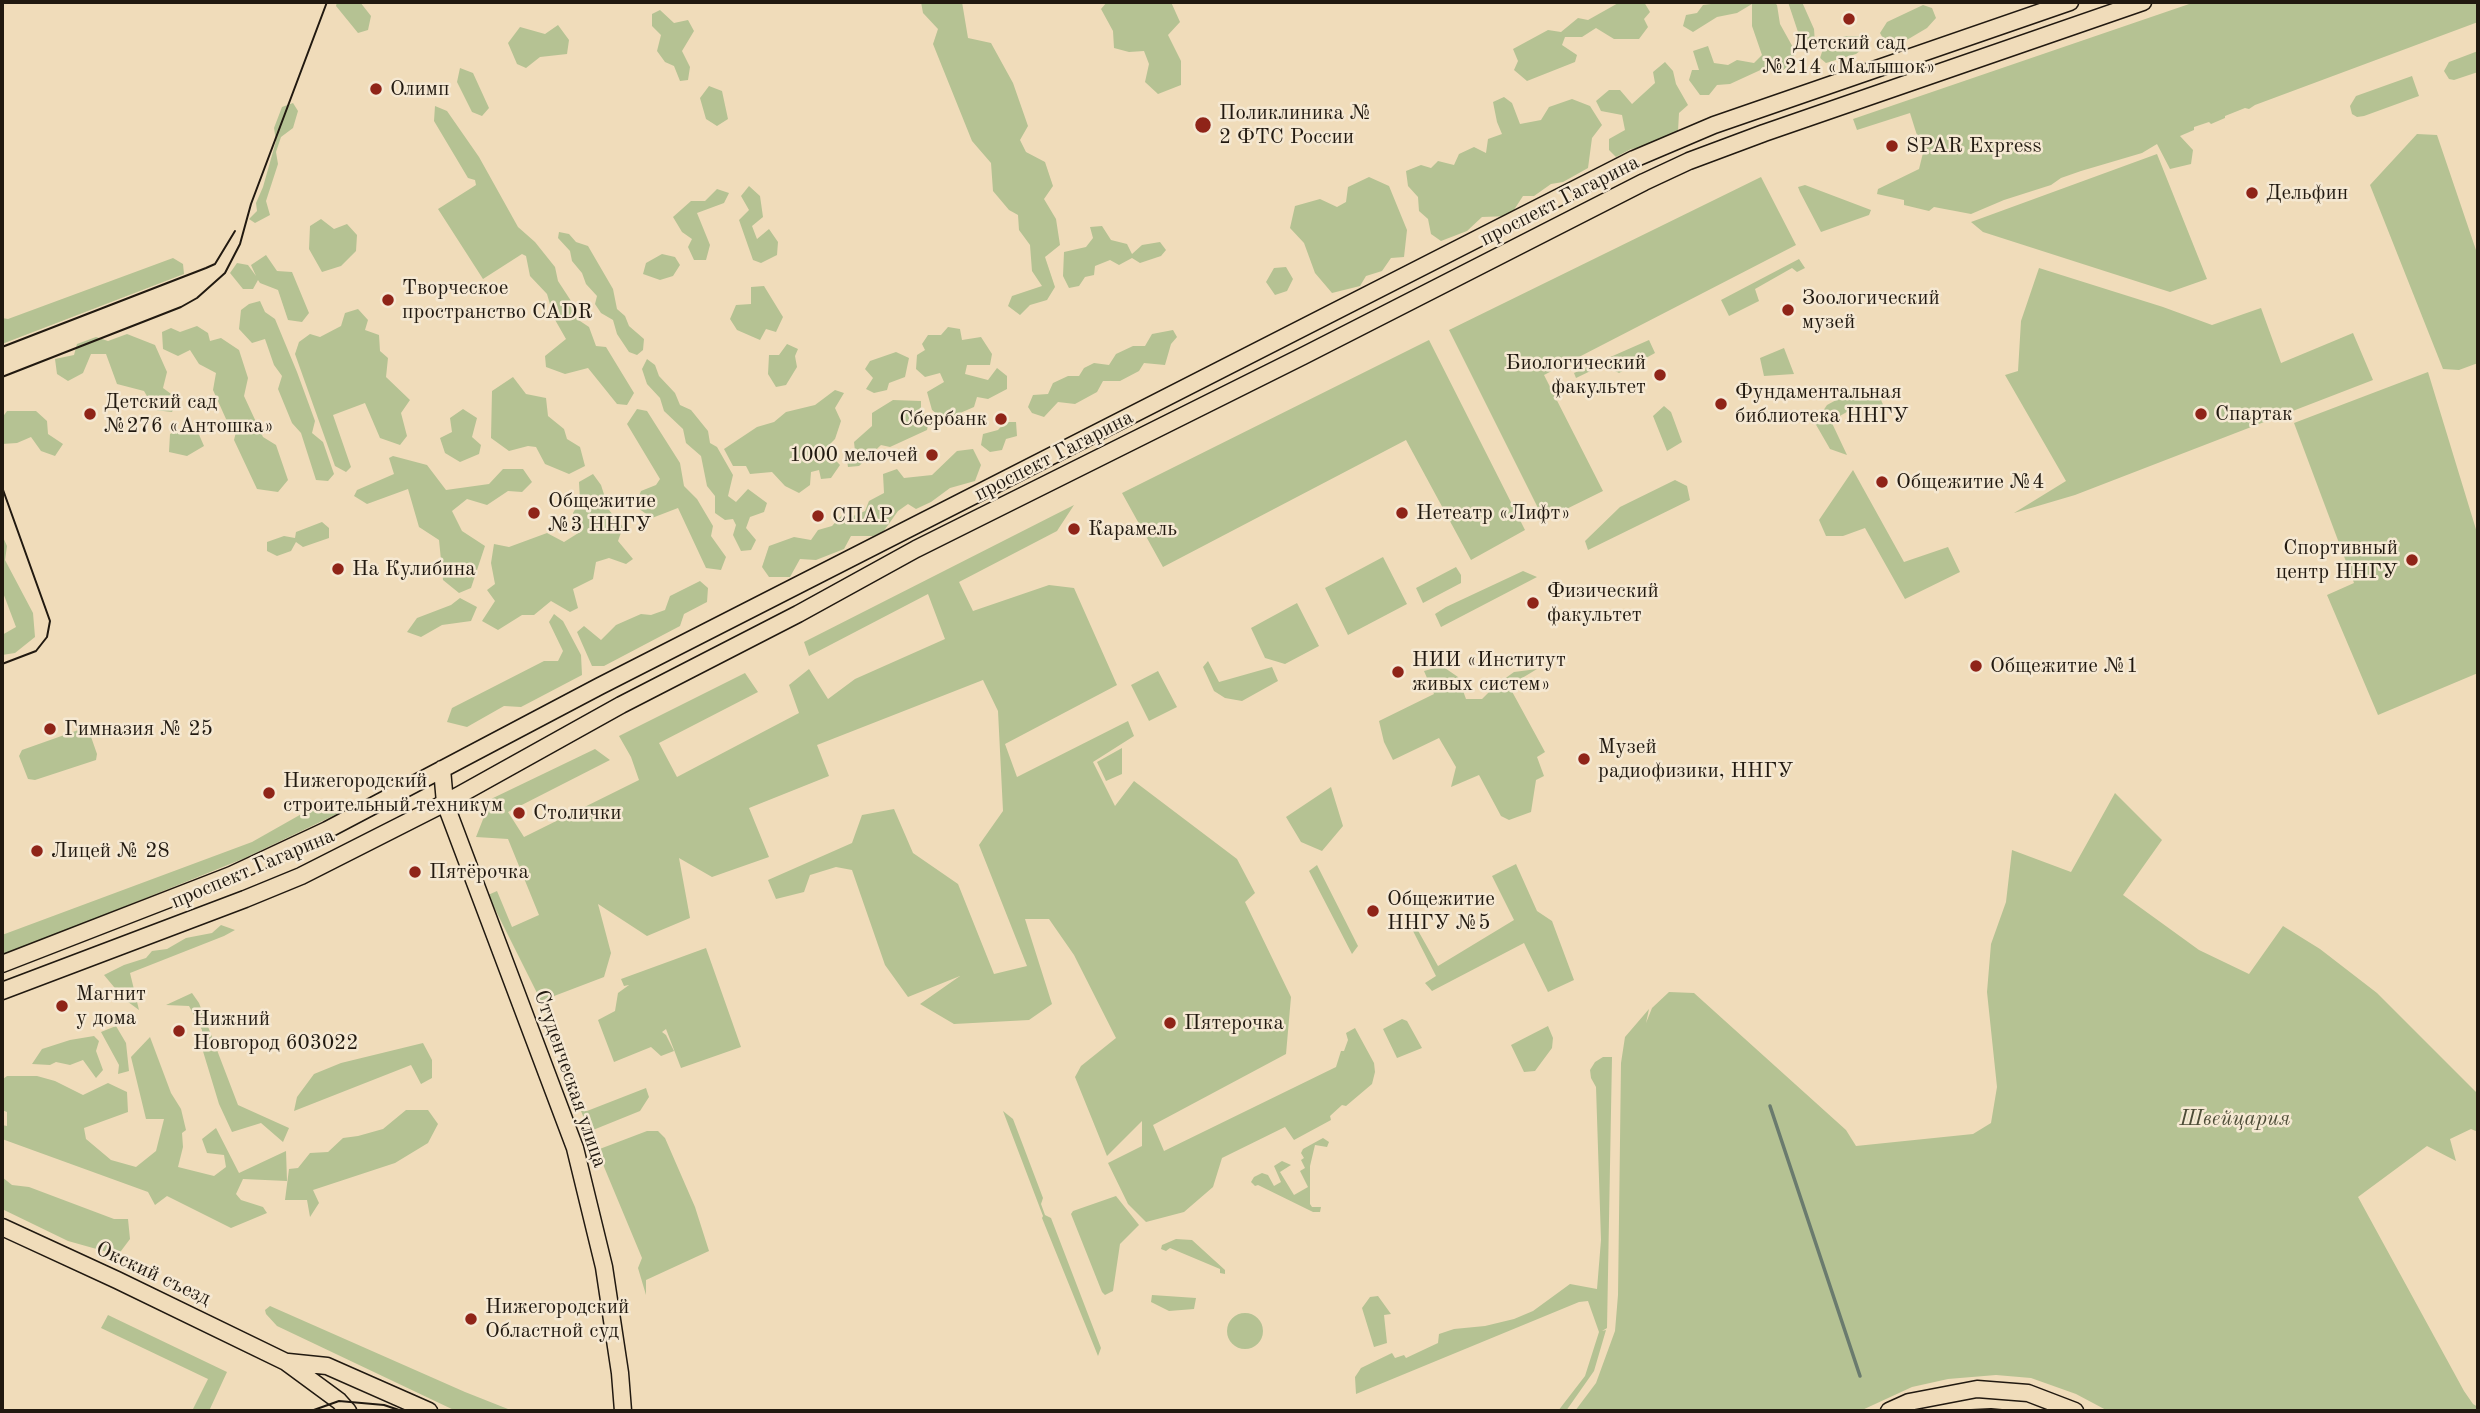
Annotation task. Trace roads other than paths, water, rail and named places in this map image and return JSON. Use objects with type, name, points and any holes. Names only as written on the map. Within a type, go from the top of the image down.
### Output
[{"type":"main road","name":"проспект Гагарина","points":[[2,964],[231,875],[316,835],[623,674],[1634,159],[1714,125],[2070,2]]},
{"type":"main road","name":"проспект Гагарина","points":[[2,990],[301,876],[444,803],[621,705],[798,614],[916,549],[1689,161],[1776,128],[2144,2]]},
{"type":"main road","name":"Студенческая улица","points":[[442,769],[444,803],[575,1147],[604,1267],[616,1341],[623,1411]]},
{"type":"main road","name":"Окский съезд","points":[[2,1227],[286,1362],[339,1401],[348,1411]]},
{"type":"main road","name":"Окский съезд","points":[[286,1362],[327,1366],[429,1411]]},
{"type":"main road","points":[[1889,1411],[1909,1402],[1977,1389],[2028,1393],[2075,1411]]},
{"type":"waterway","points":[[1770,1106],[1860,1376]]},
{"type":"tram line","points":[[2,377],[181,307],[197,298],[225,273],[240,244],[251,204],[327,2]]},
{"type":"tram line","points":[[2,347],[215,264],[235,231]]},
{"type":"tram line","points":[[2,487],[50,621],[47,637],[36,651],[2,664]]},
{"type":"tram line","points":[[311,1411],[339,1401],[384,1405],[402,1411]]},
{"type":"tram line","points":[[1951,1411],[2013,1411]]},
{"type":"place","name":"Детский сад №214 «Малышок»","points":[[1849,19]]},
{"type":"place","name":"Олимп","points":[[376,89]]},
{"type":"place","name":"Поликлиника № 2 ФТС России","points":[[1203,125]]},
{"type":"place","name":"SPAR Express","points":[[1892,146]]},
{"type":"place","name":"Дельфин","points":[[2252,193]]},
{"type":"place","name":"Творческое пространство CADR","points":[[388,300]]},
{"type":"place","name":"Зоологический музей","points":[[1788,310]]},
{"type":"place","name":"Биологический факультет","points":[[1660,375]]},
{"type":"place","name":"Фундаментальная библиотека ННГУ","points":[[1721,404]]},
{"type":"place","name":"Детский сад №276 «Антошка»","points":[[90,414]]},
{"type":"place","name":"Спартак","points":[[2201,414]]},
{"type":"place","name":"Сбербанк","points":[[1001,419]]},
{"type":"place","name":"1000 мелочей","points":[[932,455]]},
{"type":"place","name":"Общежитие №4","points":[[1882,482]]},
{"type":"place","name":"Общежитие №3 ННГУ","points":[[534,513]]},
{"type":"place","name":"Нетеатр «Лифт»","points":[[1402,513]]},
{"type":"place","name":"СПАР","points":[[818,516]]},
{"type":"place","name":"Карамель","points":[[1074,529]]},
{"type":"place","name":"Спортивный центр ННГУ","points":[[2412,560]]},
{"type":"place","name":"На Кулибина","points":[[338,569]]},
{"type":"place","name":"Физический факультет","points":[[1533,603]]},
{"type":"place","name":"Общежитие №1","points":[[1976,666]]},
{"type":"place","name":"НИИ «Институт живых систем»","points":[[1398,672]]},
{"type":"place","name":"Гимназия № 25","points":[[50,729]]},
{"type":"place","name":"Музей радиофизики, ННГУ","points":[[1584,759]]},
{"type":"place","name":"Нижегородский строительный техникум","points":[[269,793]]},
{"type":"place","name":"Столички","points":[[519,813]]},
{"type":"place","name":"Лицей № 28","points":[[37,851]]},
{"type":"place","name":"Пятёрочка","points":[[415,872]]},
{"type":"place","name":"Общежитие ННГУ №5","points":[[1373,911]]},
{"type":"place","name":"Магнит у дома","points":[[62,1006]]},
{"type":"place","name":"Пятерочка","points":[[1170,1023]]},
{"type":"place","name":"Нижний Новгород 603022","points":[[179,1031]]},
{"type":"place","name":"Нижегородский Областной суд","points":[[471,1319]]},
{"type":"park label","name":"Швейцария","points":[[2235,1119]]}]
